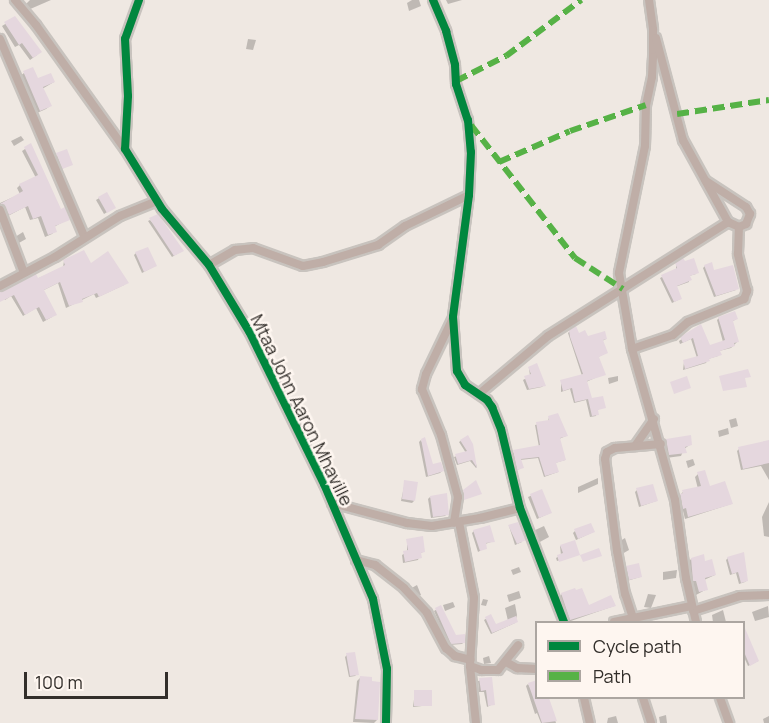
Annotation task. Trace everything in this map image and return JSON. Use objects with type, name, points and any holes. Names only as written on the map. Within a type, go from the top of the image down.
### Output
[{"type":"street","name":"Mtaa John Aaron Mhaville","points":[[15,0],[125,149],[157,201],[209,265],[250,333],[332,503],[372,599],[387,669],[386,723]]},
{"type":"street","points":[[125,149],[128,96],[125,39],[139,0]]},
{"type":"street","points":[[433,0],[446,31],[455,65],[456,84],[468,120],[471,152],[469,195],[453,318],[457,371],[465,385],[479,394],[492,407],[501,429],[520,508],[564,621]]},
{"type":"street","points":[[649,0],[654,30],[683,140],[728,222],[739,227]]},
{"type":"street","points":[[654,30],[652,77],[646,105],[645,146],[619,273],[632,349],[654,419],[675,500],[696,621]]},
{"type":"street","points":[[0,39],[85,238]]},
{"type":"street","points":[[706,181],[749,210],[748,221],[739,227]]},
{"type":"street","points":[[209,265],[235,250],[253,248],[303,266],[323,262],[378,245],[405,226],[469,195]]},
{"type":"street","points":[[0,286],[120,216],[157,201]]},
{"type":"street","points":[[0,210],[24,273]]},
{"type":"street","points":[[479,394],[548,336],[728,222]]},
{"type":"street","points":[[632,349],[673,335],[688,322],[744,299],[747,291],[738,254],[739,227]]},
{"type":"street","points":[[453,318],[426,374],[422,389],[441,435],[458,497],[456,523],[474,598],[470,663],[476,723]]},
{"type":"street","points":[[635,446],[654,419]]},
{"type":"street","points":[[661,444],[609,450],[605,459],[628,620],[741,596],[769,595]]},
{"type":"street","points":[[332,503],[406,523],[432,526],[456,523],[520,508]]},
{"type":"street","points":[[356,560],[375,565],[404,588],[427,613],[446,648],[455,656],[481,670],[498,670],[518,645]]},
{"type":"street","points":[[506,662],[517,668],[535,669]]},
{"type":"street","points":[[584,699],[590,723]]},
{"type":"street","points":[[643,699],[651,723]]},
{"type":"street","points":[[720,699],[729,723]]},
{"type":"building","points":[[15,16],[42,52],[33,58],[22,43],[19,45],[4,22]]},
{"type":"building","points":[[33,67],[38,78],[51,73],[55,82],[43,87],[52,106],[40,111],[23,71]]},
{"type":"building","points":[[31,143],[61,209],[65,207],[70,220],[55,226],[57,232],[48,235],[41,216],[33,219],[28,206],[9,215],[4,205],[0,204],[23,191],[19,184],[38,175],[24,147]]},
{"type":"building","points":[[67,149],[73,165],[62,169],[56,153]]},
{"type":"building","points":[[107,192],[116,208],[107,213],[98,197]]},
{"type":"building","points":[[158,214],[184,251],[174,256],[149,218]]},
{"type":"building","points":[[148,247],[157,266],[144,272],[135,252]]},
{"type":"building","points":[[84,250],[91,263],[108,251],[129,283],[99,297],[97,293],[82,299],[83,302],[69,306],[60,282],[44,290],[57,315],[46,320],[39,307],[25,315],[14,295],[0,302],[0,292],[36,274],[38,278],[65,265],[63,260]]},
{"type":"building","points":[[683,258],[685,261],[694,258],[699,273],[690,276],[692,280],[677,286],[682,299],[674,302],[661,275],[677,268],[675,263]]},
{"type":"building","points":[[712,262],[714,270],[733,265],[739,289],[716,296],[704,265]]},
{"type":"building","points":[[735,311],[738,319],[733,321],[739,342],[734,343],[735,346],[720,351],[722,355],[709,359],[710,361],[685,369],[683,360],[698,356],[693,338],[683,343],[680,337],[701,324],[710,345],[725,340],[718,317]]},
{"type":"building","points":[[576,326],[579,333],[585,330],[588,336],[605,331],[607,339],[603,340],[608,353],[599,357],[606,375],[587,381],[592,398],[603,396],[606,408],[598,410],[599,415],[592,416],[588,399],[575,402],[572,388],[563,391],[560,380],[583,374],[570,337],[569,330]]},
{"type":"building","points":[[537,363],[546,386],[529,389],[524,376],[531,374],[528,367]]},
{"type":"building","points":[[748,369],[751,377],[745,378],[747,387],[723,391],[719,376]]},
{"type":"building","points":[[687,376],[691,388],[674,394],[670,382]]},
{"type":"building","points":[[558,413],[568,436],[560,438],[566,460],[556,463],[559,472],[545,476],[539,457],[521,459],[524,468],[517,470],[513,450],[540,445],[536,422],[549,420],[548,416]]},
{"type":"building","points":[[468,435],[473,444],[477,468],[472,460],[458,464],[455,454],[467,451],[460,440]]},
{"type":"building","points":[[691,435],[692,445],[685,447],[687,453],[669,455],[666,439]]},
{"type":"building","points":[[425,437],[433,464],[441,462],[444,471],[428,476],[421,439]]},
{"type":"building","points":[[769,440],[769,463],[743,469],[738,447]]},
{"type":"building","points":[[705,470],[710,486],[725,481],[733,504],[688,517],[686,508],[683,509],[680,494],[683,493],[682,490],[701,486],[697,472]]},
{"type":"building","points":[[404,480],[418,482],[415,501],[402,499]]},
{"type":"building","points":[[476,480],[482,494],[464,500],[463,490]]},
{"type":"building","points":[[653,484],[658,501],[641,506],[636,488]]},
{"type":"building","points":[[542,489],[552,513],[539,518],[530,494]]},
{"type":"building","points":[[447,493],[449,515],[433,517],[430,496]]},
{"type":"building","points":[[518,522],[526,540],[517,544],[508,525]]},
{"type":"building","points":[[591,523],[595,532],[578,539],[574,529]]},
{"type":"building","points":[[490,525],[495,542],[486,543],[487,549],[480,551],[473,530]]},
{"type":"building","points":[[423,536],[425,552],[421,553],[422,558],[405,562],[403,551],[408,550],[406,539]]},
{"type":"building","points":[[575,540],[580,555],[559,562],[557,555],[563,553],[560,545]]},
{"type":"building","points":[[599,548],[602,556],[583,562],[580,555]]},
{"type":"building","points":[[744,552],[748,581],[741,583],[738,572],[732,574],[727,557]]},
{"type":"building","points":[[704,554],[705,561],[712,559],[716,575],[705,578],[708,590],[699,592],[696,581],[693,581],[691,558]]},
{"type":"building","points":[[639,563],[642,577],[629,580],[626,566]]},
{"type":"building","points":[[575,588],[576,590],[582,588],[589,605],[611,595],[616,606],[570,620],[561,593]]},
{"type":"building","points":[[441,605],[456,635],[465,634],[465,643],[451,644],[435,608]]},
{"type":"building","points":[[491,614],[496,624],[516,616],[518,622],[492,633],[485,617]]},
{"type":"building","points":[[745,628],[759,661],[750,666],[745,654]]},
{"type":"building","points":[[355,652],[359,675],[350,676],[346,653]]},
{"type":"building","points":[[360,676],[372,677],[372,681],[380,682],[378,720],[355,719]]},
{"type":"building","points":[[492,677],[495,705],[488,706],[486,690],[481,691],[479,678]]},
{"type":"building","points":[[535,681],[535,699],[549,699],[557,721],[542,723],[528,683]]},
{"type":"building","points":[[414,690],[432,690],[432,706],[414,706]]},
{"type":"marked path","points":[[456,81],[506,56],[581,0]]},
{"type":"marked path","points":[[677,114],[769,100]]},
{"type":"marked path","points":[[499,162],[570,131],[646,105]]},
{"type":"marked path","points":[[471,125],[575,258],[623,289]]},
{"type":"cycle path","points":[[139,0],[125,39],[128,96],[125,149],[162,209],[209,265],[250,333],[324,484],[373,599],[387,669],[386,723]]},
{"type":"cycle path","points":[[433,0],[446,31],[455,65],[456,84],[468,120],[471,152],[469,195],[453,317],[457,371],[465,385],[487,400],[492,407],[501,429],[520,508],[564,621]]}]
